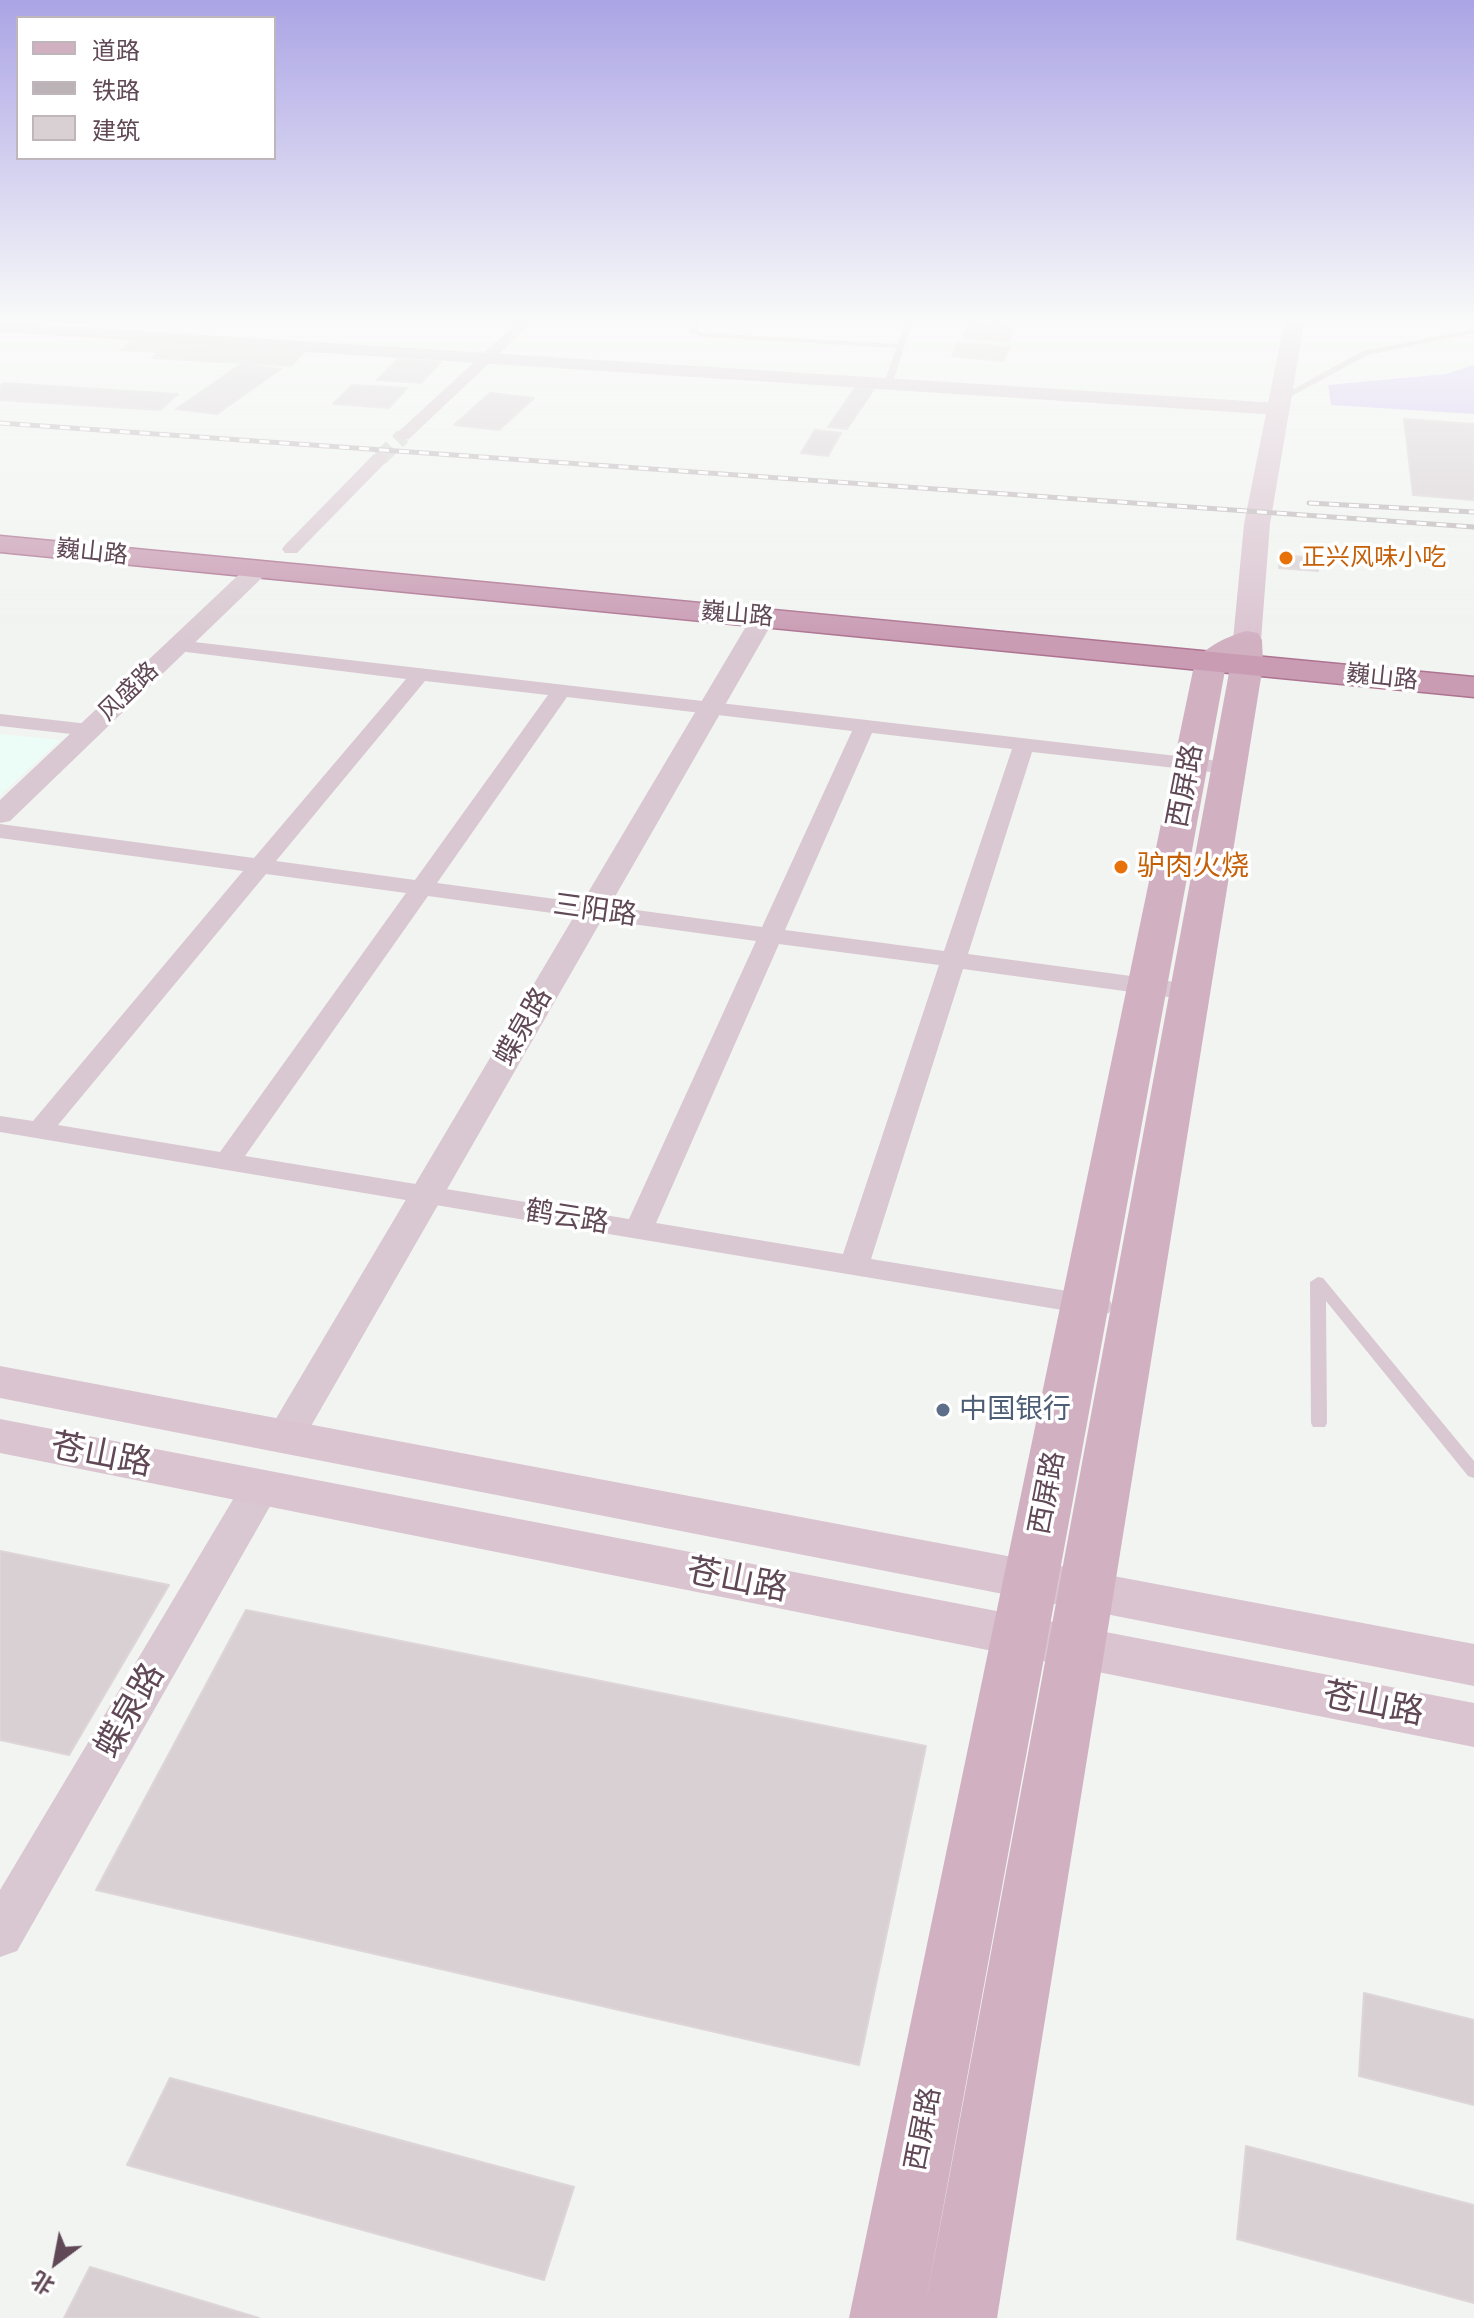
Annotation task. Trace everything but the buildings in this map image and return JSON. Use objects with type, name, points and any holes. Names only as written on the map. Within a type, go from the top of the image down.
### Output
[{"type":"highway","name":"巍山路","points":[[0,521],[291,549],[1235,655],[1474,687]]},
{"type":"highway","name":"巍山路","points":[[0,544],[763,618],[1235,655],[1474,662]]},
{"type":"highway","points":[[258,569],[291,549]]},
{"type":"main road","name":"西屏路","points":[[960,2318],[1135,1312],[1169,989],[1210,766],[1235,655],[1276,426]]},
{"type":"main road","name":"西屏路","points":[[886,2318],[1085,1303],[1169,989]]},
{"type":"main road","name":"苍山路","points":[[0,1382],[1474,1665]]},
{"type":"main road","name":"苍山路","points":[[0,1436],[1474,1725]]},
{"type":"street","points":[[403,436],[414,426]]},
{"type":"street","points":[[291,549],[380,458]]},
{"type":"street","name":"风盛路","points":[[0,815],[258,569]]},
{"type":"street","name":"蝶泉路","points":[[285,1437],[763,618]]},
{"type":"street","points":[[177,646],[1210,766]]},
{"type":"street","points":[[39,1131],[420,674]]},
{"type":"street","points":[[227,1162],[561,691]]},
{"type":"street","points":[[0,720],[89,730]]},
{"type":"street","points":[[638,1230],[865,726]]},
{"type":"street","points":[[854,1265],[1024,744]]},
{"type":"street","name":"三阳路","points":[[0,831],[1169,989]]},
{"type":"street","name":"鹤云路","points":[[0,1124],[1135,1312]]},
{"type":"street","name":"蝶泉路","points":[[0,1935],[261,1487]]},
{"type":"lane","points":[[1319,1423],[1318,1282],[1474,1472]]},
{"type":"shaded area","points":[[0,734],[60,740],[0,795]]},
{"type":"tunnel","points":[[380,458],[403,436]]},
{"type":"railway","points":[[45,426],[1474,527]]},
{"type":"railway","points":[[1309,503],[1474,512]]},
{"type":"place","name":"正兴风味小吃","points":[[1286,558]]},
{"type":"place","name":"驴肉火烧","points":[[1121,867]]},
{"type":"place","name":"中国银行","points":[[943,1410]]}]
